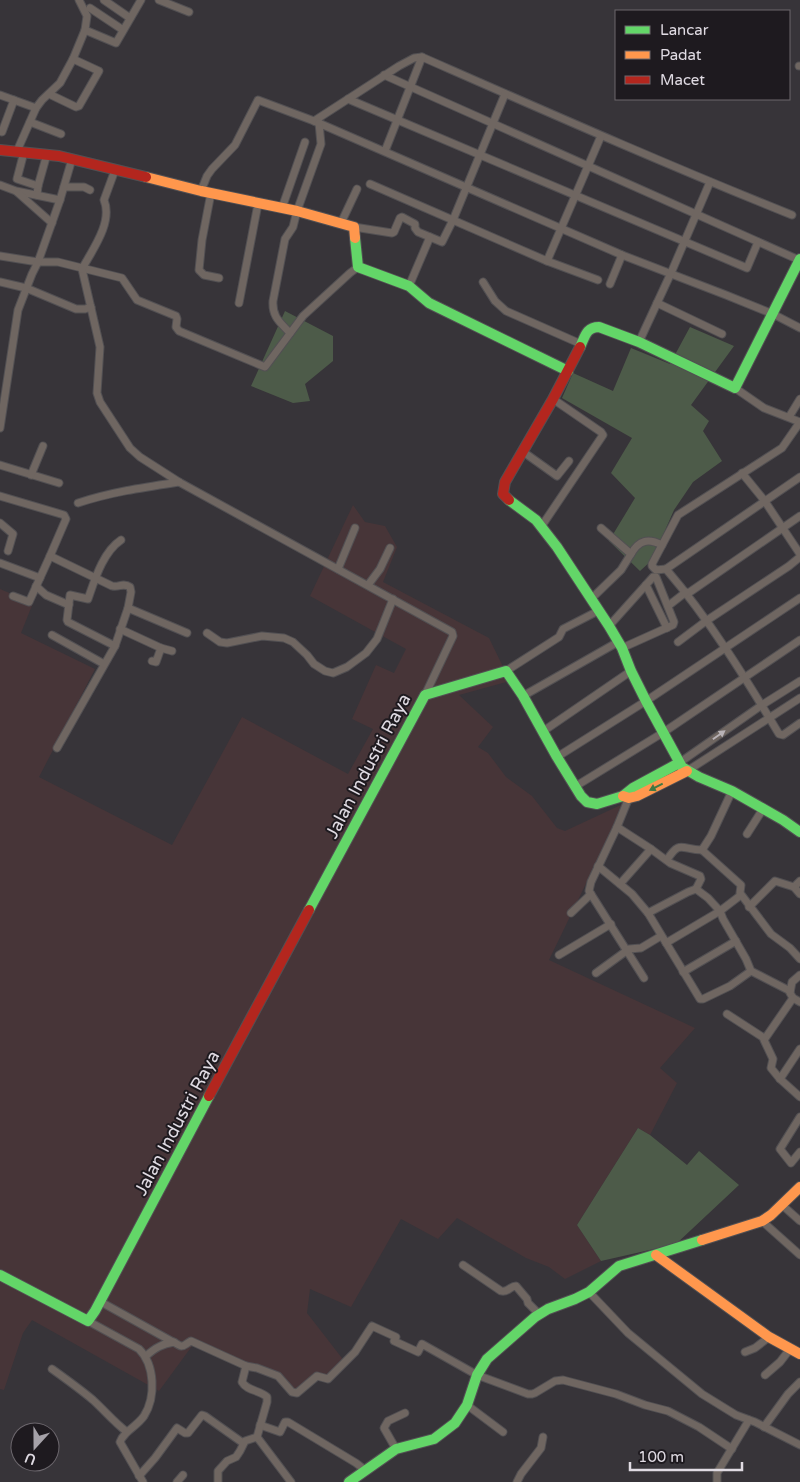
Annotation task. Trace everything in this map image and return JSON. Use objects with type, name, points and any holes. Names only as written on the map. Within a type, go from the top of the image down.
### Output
[{"type":"street","points":[[80,0],[87,16]]},
{"type":"street","points":[[38,186],[17,179],[21,152],[30,122],[36,108],[60,84],[74,59],[94,0]]},
{"type":"street","points":[[104,0],[130,18]]},
{"type":"street","points":[[85,30],[116,43],[141,0]]},
{"type":"street","points":[[159,0],[189,12]]},
{"type":"street","points":[[90,8],[123,30]]},
{"type":"street","points":[[385,151],[422,57]]},
{"type":"street","points":[[316,122],[384,75],[414,58],[422,57],[601,136],[792,215]]},
{"type":"street","points":[[49,94],[76,107],[79,106],[99,71],[74,59]]},
{"type":"street","points":[[384,75],[800,259],[735,388]]},
{"type":"street","points":[[0,150],[72,158],[206,192],[297,211],[354,227],[392,233],[400,218],[402,218],[415,224],[418,232],[442,242],[453,220],[505,94]]},
{"type":"street","points":[[0,95],[36,108]]},
{"type":"street","points":[[348,99],[747,268],[758,242]]},
{"type":"street","points":[[2,132],[14,100]]},
{"type":"street","points":[[218,278],[204,274],[199,270],[206,192],[212,169],[235,145],[258,100],[385,151],[622,256],[671,273],[773,314],[800,328]]},
{"type":"street","points":[[30,122],[60,134]]},
{"type":"street","points":[[290,333],[277,319],[272,310],[273,301],[285,239],[293,227],[321,144],[316,122]]},
{"type":"street","points":[[546,261],[601,136]]},
{"type":"street","points":[[282,208],[305,142]]},
{"type":"street","points":[[36,195],[47,154]]},
{"type":"street","points":[[0,428],[16,315],[52,223],[72,158]]},
{"type":"street","points":[[82,268],[104,227],[107,206],[104,200],[116,170]]},
{"type":"street","points":[[640,342],[710,182]]},
{"type":"street","points":[[370,184],[546,261],[598,280]]},
{"type":"street","points":[[0,185],[16,191],[60,200]]},
{"type":"street","points":[[64,187],[84,187],[90,190]]},
{"type":"street","points":[[341,223],[357,189]]},
{"type":"street","points":[[16,191],[52,223]]},
{"type":"street","points":[[239,303],[258,204]]},
{"type":"street","points":[[354,227],[358,267]]},
{"type":"street","points":[[409,286],[430,237]]},
{"type":"street","points":[[0,256],[38,262],[58,262],[122,278],[137,300],[176,316],[177,330],[201,342],[266,367],[303,316],[358,267]]},
{"type":"street","points":[[610,284],[622,256]]},
{"type":"street","points":[[358,267],[409,286],[429,303],[568,371]]},
{"type":"street","name":"Jalan Industri Raya","points":[[82,268],[100,346],[97,393],[100,402],[130,448],[140,457],[179,482],[450,630],[453,634],[425,695],[266,989],[101,1302],[88,1321]]},
{"type":"street","points":[[0,282],[26,288],[76,309],[91,306]]},
{"type":"street","points":[[483,282],[495,302],[506,311],[581,344]]},
{"type":"street","points":[[657,303],[722,334]]},
{"type":"street","points":[[800,477],[666,569],[656,570],[652,566],[653,560],[678,515],[782,448],[800,422],[764,408],[735,388],[640,342],[599,327],[592,327],[581,344],[554,399],[522,451],[503,488],[503,494],[507,499],[536,520],[557,547],[609,626],[679,762],[687,771],[732,791],[800,832]]},
{"type":"street","points":[[541,527],[603,435],[554,399]]},
{"type":"street","points":[[789,417],[800,399]]},
{"type":"street","points":[[31,475],[43,446]]},
{"type":"street","points":[[522,451],[557,476],[569,462]]},
{"type":"street","points":[[0,465],[58,483]]},
{"type":"street","points":[[678,642],[706,621],[789,566],[800,555],[764,500],[742,473]]},
{"type":"street","points":[[78,503],[108,495],[179,482]]},
{"type":"street","points":[[0,496],[66,517],[29,602],[13,596]]},
{"type":"street","points":[[668,606],[800,516]]},
{"type":"street","points":[[0,523],[12,534],[8,551]]},
{"type":"street","points":[[338,568],[355,528]]},
{"type":"street","points":[[601,528],[631,554]]},
{"type":"street","points":[[115,646],[66,620],[71,595],[88,599],[94,579],[110,551],[121,540]]},
{"type":"street","points":[[591,600],[621,570],[636,546],[651,540],[662,545]]},
{"type":"street","points":[[368,585],[380,569],[390,548]]},
{"type":"street","points":[[50,556],[113,587],[122,584],[127,585],[130,587],[131,592],[128,608],[115,646],[57,748]]},
{"type":"street","points":[[0,563],[40,578]]},
{"type":"street","points":[[666,569],[687,593],[745,677],[780,735],[800,723]]},
{"type":"street","points":[[523,696],[620,645],[672,626],[674,622],[656,577],[653,577],[609,626]]},
{"type":"street","points":[[646,585],[667,628]]},
{"type":"street","points":[[36,586],[46,594],[69,605]]},
{"type":"street","points":[[557,757],[646,701],[724,647],[800,598]]},
{"type":"street","points":[[207,634],[220,642],[228,643],[262,636],[284,638],[293,642],[314,664],[325,671],[333,673],[347,667],[366,653],[377,639],[393,599]]},
{"type":"street","points":[[128,608],[187,633]]},
{"type":"street","points":[[425,695],[506,671],[559,637],[563,629],[598,611]]},
{"type":"street","points":[[120,629],[172,651]]},
{"type":"street","points":[[52,635],[104,664]]},
{"type":"street","points":[[576,786],[664,732],[800,640]]},
{"type":"street","points":[[152,661],[156,662],[162,648]]},
{"type":"street","points":[[506,671],[523,696],[542,732],[581,796],[588,802],[597,804],[628,794],[800,681]]},
{"type":"street","points":[[542,732],[631,671]]},
{"type":"street","points":[[628,794],[637,796],[687,771],[800,698]]},
{"type":"street","points":[[702,850],[711,836],[732,791]]},
{"type":"street","points":[[628,794],[617,827],[589,886],[589,891],[644,978]]},
{"type":"street","points":[[747,834],[764,809]]},
{"type":"street","points":[[617,827],[674,865],[700,876],[701,879],[696,890]]},
{"type":"street","points":[[667,860],[673,850],[677,848],[702,850],[741,885],[740,893],[749,907],[771,934],[790,948],[800,959]]},
{"type":"street","points":[[620,884],[651,849]]},
{"type":"street","points":[[598,866],[632,894],[648,913],[701,999],[721,992],[751,971]]},
{"type":"street","points":[[749,907],[775,881],[797,884],[800,894]]},
{"type":"street","points":[[648,913],[688,892],[696,890],[708,898],[720,911],[751,971],[794,997]]},
{"type":"street","points":[[571,913],[591,894]]},
{"type":"street","points":[[666,943],[720,911],[741,895]]},
{"type":"street","points":[[559,955],[610,924]]},
{"type":"street","points":[[596,973],[630,948],[641,948],[662,936]]},
{"type":"street","points":[[683,972],[736,941]]},
{"type":"street","points":[[764,1038],[794,997],[792,982],[800,974]]},
{"type":"street","points":[[727,1014],[764,1038],[773,1058],[771,1068],[800,1097]]},
{"type":"street","points":[[780,1079],[800,1049]]},
{"type":"street","points":[[800,1117],[780,1149],[791,1164],[800,1152]]},
{"type":"street","points":[[349,1482],[396,1450],[434,1439],[455,1423],[467,1405],[477,1375],[490,1356],[540,1314],[590,1292],[619,1266],[762,1221],[772,1215],[800,1187]]},
{"type":"street","points":[[782,1205],[800,1221]]},
{"type":"street","points":[[762,1221],[799,1253]]},
{"type":"street","points":[[656,1255],[769,1338],[800,1354]]},
{"type":"street","points":[[463,1265],[501,1291],[506,1292],[513,1286],[516,1286],[529,1304],[540,1314]]},
{"type":"street","points":[[0,1275],[139,1349],[146,1356],[152,1385],[149,1404],[145,1415],[127,1432],[120,1442],[141,1479],[177,1428],[188,1433],[202,1415],[243,1444]]},
{"type":"street","points":[[590,1292],[628,1333],[702,1394],[736,1415],[800,1445]]},
{"type":"street","points":[[101,1302],[181,1347],[192,1341],[246,1366],[258,1368],[278,1376],[292,1392],[298,1393],[316,1376],[329,1378],[355,1352],[372,1326],[396,1337],[394,1341],[418,1352],[422,1344],[477,1375],[532,1394],[556,1381],[563,1380],[616,1394],[668,1411],[732,1449]]},
{"type":"street","points":[[745,1352],[755,1348],[769,1338]]},
{"type":"street","points":[[146,1356],[159,1346],[174,1342]]},
{"type":"street","points":[[765,1375],[790,1348]]},
{"type":"street","points":[[246,1366],[243,1385],[263,1393],[267,1397],[268,1402],[257,1437]]},
{"type":"street","points":[[52,1369],[81,1390],[127,1432]]},
{"type":"street","points":[[764,1427],[788,1394],[800,1382]]},
{"type":"street","points":[[467,1405],[503,1432]]},
{"type":"street","points":[[396,1450],[384,1428],[388,1420],[404,1413]]},
{"type":"street","points":[[717,1482],[717,1473],[749,1420]]},
{"type":"street","points":[[260,1425],[280,1432],[285,1422],[288,1422],[365,1470]]},
{"type":"street","points":[[218,1482],[218,1471],[227,1461],[236,1456],[247,1439],[257,1437]]},
{"type":"street","points":[[257,1437],[291,1482]]},
{"type":"street","points":[[517,1482],[541,1448],[543,1437]]},
{"type":"street","points":[[177,1482],[183,1475]]},
{"type":"shaded area","points":[[353,505],[365,522],[385,526],[397,547],[383,582],[489,638],[510,681],[459,695],[493,727],[478,747],[488,753],[506,777],[532,796],[557,828],[565,831],[625,803],[549,960],[695,1028],[660,1068],[677,1083],[650,1135],[638,1128],[577,1225],[601,1261],[565,1279],[549,1267],[526,1258],[457,1218],[438,1239],[401,1219],[351,1307],[310,1289],[307,1313],[345,1362],[329,1379],[318,1374],[296,1394],[280,1376],[195,1342],[159,1391],[32,1320],[23,1333],[4,1390],[0,1389],[0,589],[33,603],[21,633],[95,669],[39,777],[172,845],[242,717],[348,774],[373,729],[352,719],[376,665],[394,673],[406,649],[310,596]]},
{"type":"green space","points":[[285,311],[333,336],[333,361],[305,384],[310,401],[293,403],[251,386]]},
{"type":"green space","points":[[690,327],[734,346],[691,405],[709,421],[703,431],[722,461],[693,482],[674,510],[652,560],[640,571],[609,541],[635,498],[611,473],[632,438],[562,398],[573,373],[613,391],[631,348],[670,364]]},
{"type":"green space","points":[[638,1128],[650,1135],[687,1165],[699,1151],[739,1185],[676,1244],[601,1261],[577,1225]]},
{"type":"traffic: fast","points":[[355,238],[358,267],[409,286],[429,303],[568,371]]},
{"type":"traffic: fast","points":[[580,347],[589,331],[599,327],[639,342],[735,388],[800,259]]},
{"type":"traffic: fast","points":[[509,500],[536,520],[557,547],[609,626],[622,648],[646,701],[682,767],[699,777],[732,791],[800,832]]},
{"type":"traffic: fast","points":[[309,910],[425,695],[506,671],[523,696],[581,796],[587,802],[597,804],[623,796],[633,788],[679,763]]},
{"type":"traffic: fast","points":[[0,1275],[88,1321],[209,1096]]},
{"type":"traffic: fast","points":[[349,1482],[396,1449],[434,1439],[455,1423],[467,1405],[477,1375],[487,1359],[535,1317],[548,1309],[589,1292],[619,1266],[702,1240]]},
{"type":"traffic: slow","points":[[146,177],[201,191],[297,211],[354,227],[355,238]]},
{"type":"traffic: slow","points":[[623,796],[629,798],[637,796],[687,771]]},
{"type":"traffic: slow","points":[[702,1240],[762,1221],[771,1215],[800,1187]]},
{"type":"traffic: slow","points":[[656,1255],[769,1337],[800,1354]]},
{"type":"traffic: jam","points":[[0,150],[59,156],[146,177]]},
{"type":"traffic: jam","points":[[509,500],[503,494],[505,482],[553,399],[580,347]]},
{"type":"traffic: jam","points":[[209,1096],[309,910]]}]
